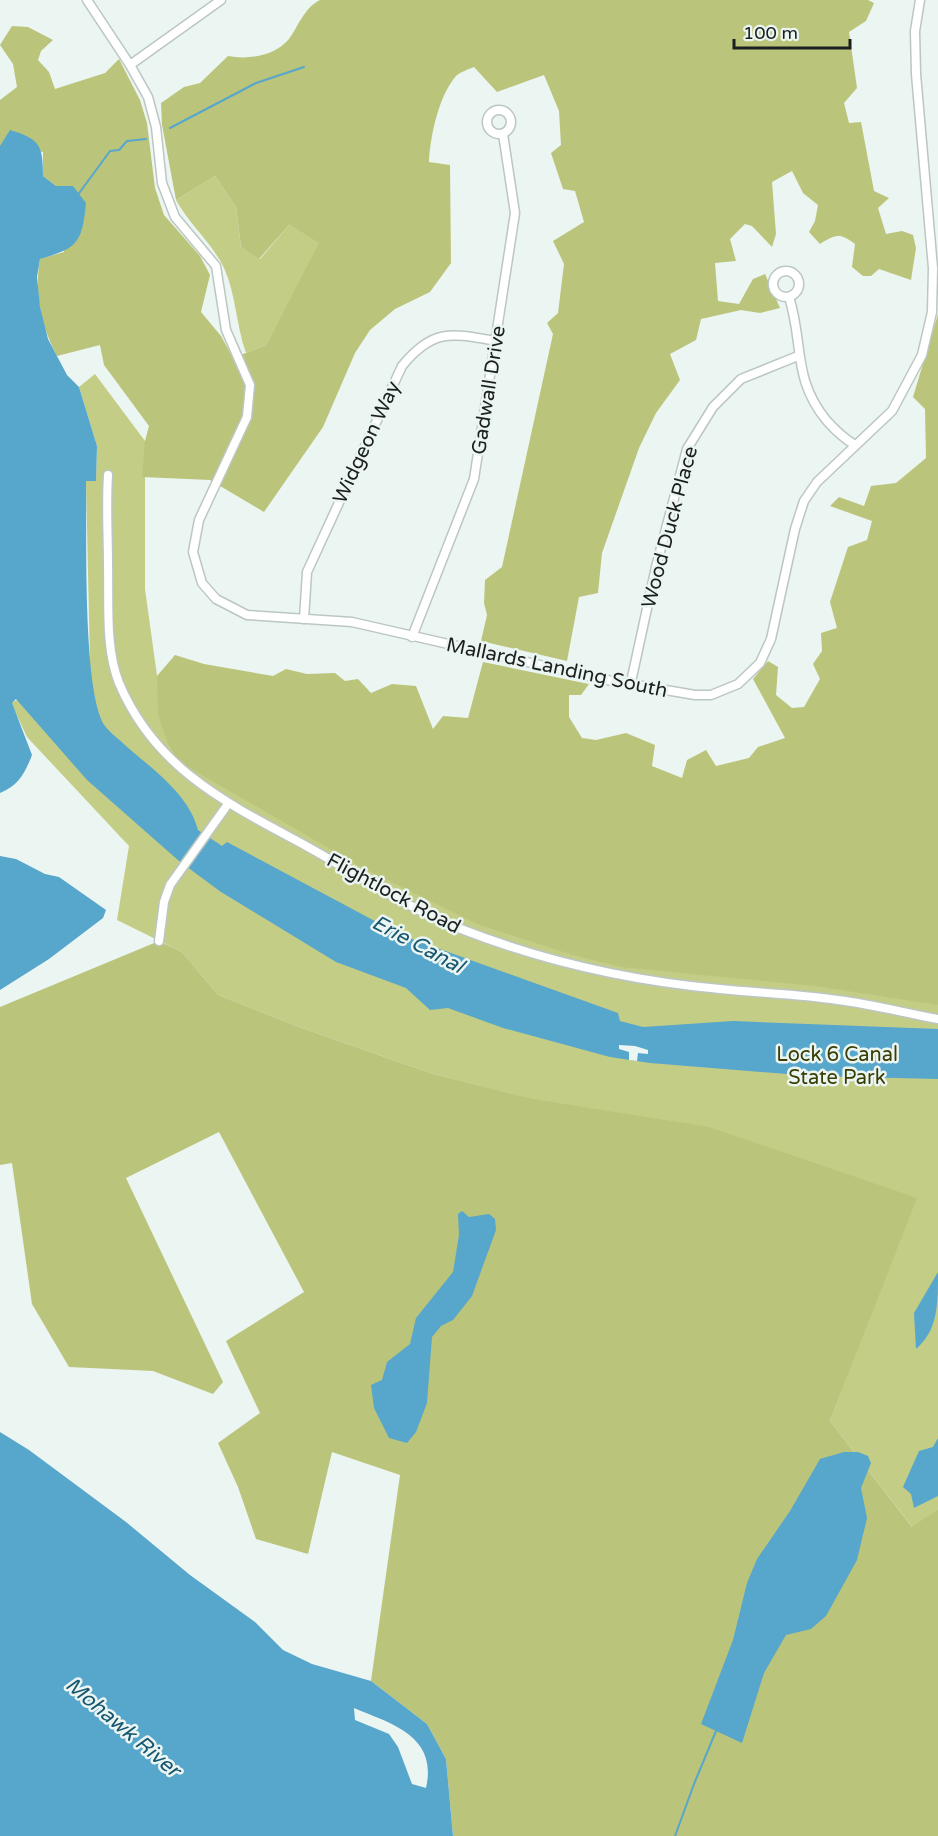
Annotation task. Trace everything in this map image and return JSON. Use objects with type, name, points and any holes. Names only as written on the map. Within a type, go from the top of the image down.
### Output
[{"type":"street","name":"Mallards Landing South","points":[[87,0],[148,96],[156,127],[162,183],[175,217],[216,266],[226,330],[250,385],[247,417],[199,520],[193,552],[202,583],[216,599],[248,615],[352,622],[601,679],[631,682],[661,690],[711,694],[738,684],[760,663],[771,639],[795,529],[804,501],[817,482],[892,411],[922,355],[932,312],[930,217],[916,74],[915,31],[920,0]]},
{"type":"street","points":[[130,65],[221,0]]},
{"type":"street","name":"Gadwall Drive","points":[[412,637],[474,479],[515,213],[504,134]]},
{"type":"street","points":[[789,297],[804,383],[811,397],[842,438],[855,445]]},
{"type":"street","name":"Widgeon Way","points":[[304,619],[306,572],[402,366],[418,346],[433,338],[452,334],[496,341]]},
{"type":"street","name":"Wood Duck Place","points":[[631,682],[656,567],[687,449],[713,407],[741,380],[798,356]]},
{"type":"street","name":"Flightlock Road","points":[[108,475],[106,517],[108,604],[112,656],[117,679],[136,717],[172,762],[228,804],[458,928],[530,953],[603,971],[671,984],[840,1000],[938,1019]]},
{"type":"street","points":[[159,941],[164,902],[170,885],[228,804]]},
{"type":"green space","points":[[320,0],[868,0],[874,3],[866,21],[849,32],[857,88],[844,103],[849,123],[861,122],[874,191],[889,198],[878,208],[886,234],[902,231],[913,235],[916,248],[911,280],[879,269],[871,276],[863,276],[852,267],[855,244],[838,236],[820,244],[809,232],[815,221],[818,205],[803,193],[792,171],[772,182],[776,234],[772,247],[752,226],[745,224],[730,239],[736,261],[715,263],[718,301],[739,304],[753,279],[765,274],[780,308],[760,313],[741,310],[701,319],[696,340],[670,354],[680,380],[656,413],[639,448],[602,553],[598,593],[579,597],[567,661],[481,641],[487,615],[484,603],[485,580],[502,567],[553,334],[547,323],[558,313],[564,264],[553,241],[584,222],[575,191],[563,189],[551,153],[561,145],[559,111],[544,75],[497,92],[474,67],[457,75],[451,83],[440,104],[431,141],[429,162],[450,165],[451,263],[430,292],[395,309],[370,330],[355,353],[323,427],[264,512],[210,480],[142,477],[145,441],[149,426],[104,365],[100,345],[57,356],[51,345],[40,309],[38,272],[40,259],[64,252],[56,186],[43,176],[43,152],[0,146],[0,100],[17,87],[13,64],[0,45],[12,26],[28,27],[53,40],[41,51],[38,60],[49,72],[55,89],[105,73],[119,59],[140,100],[147,123],[155,188],[164,215],[200,256],[210,275],[201,312],[221,336],[233,358],[266,345],[319,243],[289,225],[259,259],[241,247],[236,207],[215,176],[176,200],[162,125],[161,103],[184,87],[200,83],[228,56],[252,57],[269,53],[283,45],[302,17],[314,3]]},
{"type":"green space","points":[[215,176],[236,207],[241,247],[260,259],[289,225],[320,243],[266,345],[246,353],[224,268],[176,200]]},
{"type":"green space","points":[[938,314],[938,1005],[815,986],[621,967],[573,955],[477,924],[363,868],[188,767],[176,757],[168,744],[158,714],[157,676],[175,655],[204,664],[273,676],[286,669],[307,674],[335,673],[345,681],[358,679],[371,693],[392,684],[416,686],[433,729],[443,716],[468,718],[483,662],[589,684],[581,695],[569,695],[569,717],[582,738],[596,740],[626,733],[655,745],[652,766],[682,778],[687,760],[706,750],[716,766],[749,758],[758,747],[785,738],[753,679],[768,661],[778,667],[776,695],[792,708],[804,707],[820,679],[813,664],[822,651],[821,633],[837,628],[830,602],[848,547],[867,540],[872,521],[830,506],[839,497],[864,506],[871,486],[896,483],[926,458],[925,409],[913,397]]},
{"type":"green space","name":"Lock 6 Canal State Park","points":[[95,374],[145,441],[145,589],[164,726],[938,984],[938,1509],[913,1528],[830,1421],[916,1198],[430,1073],[299,1027],[218,995],[182,952],[117,920],[129,846],[27,737],[11,703],[90,663],[86,481],[96,480],[97,446],[79,387]]},
{"type":"green space","points":[[159,941],[182,952],[218,995],[299,1027],[430,1073],[533,1099],[709,1127],[917,1198],[830,1421],[912,1527],[938,1509],[938,1836],[453,1836],[446,1759],[427,1724],[371,1681],[400,1475],[332,1452],[308,1554],[256,1539],[238,1487],[218,1443],[260,1413],[226,1341],[304,1292],[219,1132],[126,1178],[223,1382],[213,1394],[153,1371],[69,1367],[32,1304],[12,1163],[0,1165],[0,1007]]},
{"type":"water","name":"Erie Canal","points":[[10,130],[34,140],[38,145],[42,157],[43,176],[56,186],[73,186],[86,203],[80,235],[76,242],[63,251],[40,259],[37,277],[40,307],[48,339],[67,375],[79,387],[97,446],[96,481],[86,481],[86,571],[89,647],[92,681],[98,708],[109,731],[158,773],[178,794],[187,805],[198,830],[222,846],[227,842],[401,935],[618,1013],[620,1021],[643,1027],[733,1021],[938,1029],[938,1079],[812,1076],[650,1063],[610,1057],[503,1028],[448,1008],[430,1010],[406,988],[336,962],[221,892],[179,861],[87,780],[16,699],[12,703],[32,755],[20,778],[0,793],[0,146]]},
{"type":"water","points":[[0,856],[16,859],[45,874],[59,877],[106,910],[103,918],[49,959],[0,990]]},
{"type":"water","points":[[462,1211],[469,1217],[489,1214],[495,1219],[496,1230],[472,1296],[453,1320],[441,1326],[432,1337],[427,1403],[416,1432],[407,1443],[389,1438],[374,1408],[371,1385],[382,1380],[387,1362],[410,1344],[416,1318],[453,1272],[459,1235],[458,1214]]},
{"type":"water","points":[[938,1272],[937,1305],[933,1325],[916,1349],[914,1313]]},
{"type":"water","name":"Mohawk River","points":[[0,1432],[29,1450],[126,1522],[190,1575],[255,1622],[283,1650],[312,1664],[371,1681],[427,1724],[446,1759],[453,1836],[0,1836]],"holes":[[[354,1708],[397,1727],[419,1744],[428,1770],[426,1788],[412,1784],[398,1747],[389,1734],[355,1720]]]},
{"type":"water","points":[[938,1438],[938,1496],[914,1508],[911,1494],[903,1487],[919,1451],[933,1447]]},
{"type":"water","points":[[844,1452],[858,1452],[868,1456],[871,1463],[861,1488],[867,1518],[857,1560],[826,1616],[811,1629],[786,1635],[764,1673],[742,1743],[701,1724],[733,1640],[747,1583],[757,1559],[790,1511],[820,1459]]},
{"type":"pier","points":[[619,1045],[648,1050],[648,1054],[638,1053],[637,1061],[629,1060],[629,1052],[619,1049]]},
{"type":"waterway","points":[[170,128],[256,83],[304,67]]},
{"type":"waterway","points":[[77,196],[110,151],[119,150],[127,141],[146,139]]},
{"type":"waterway","points":[[675,1836],[716,1731]]}]
